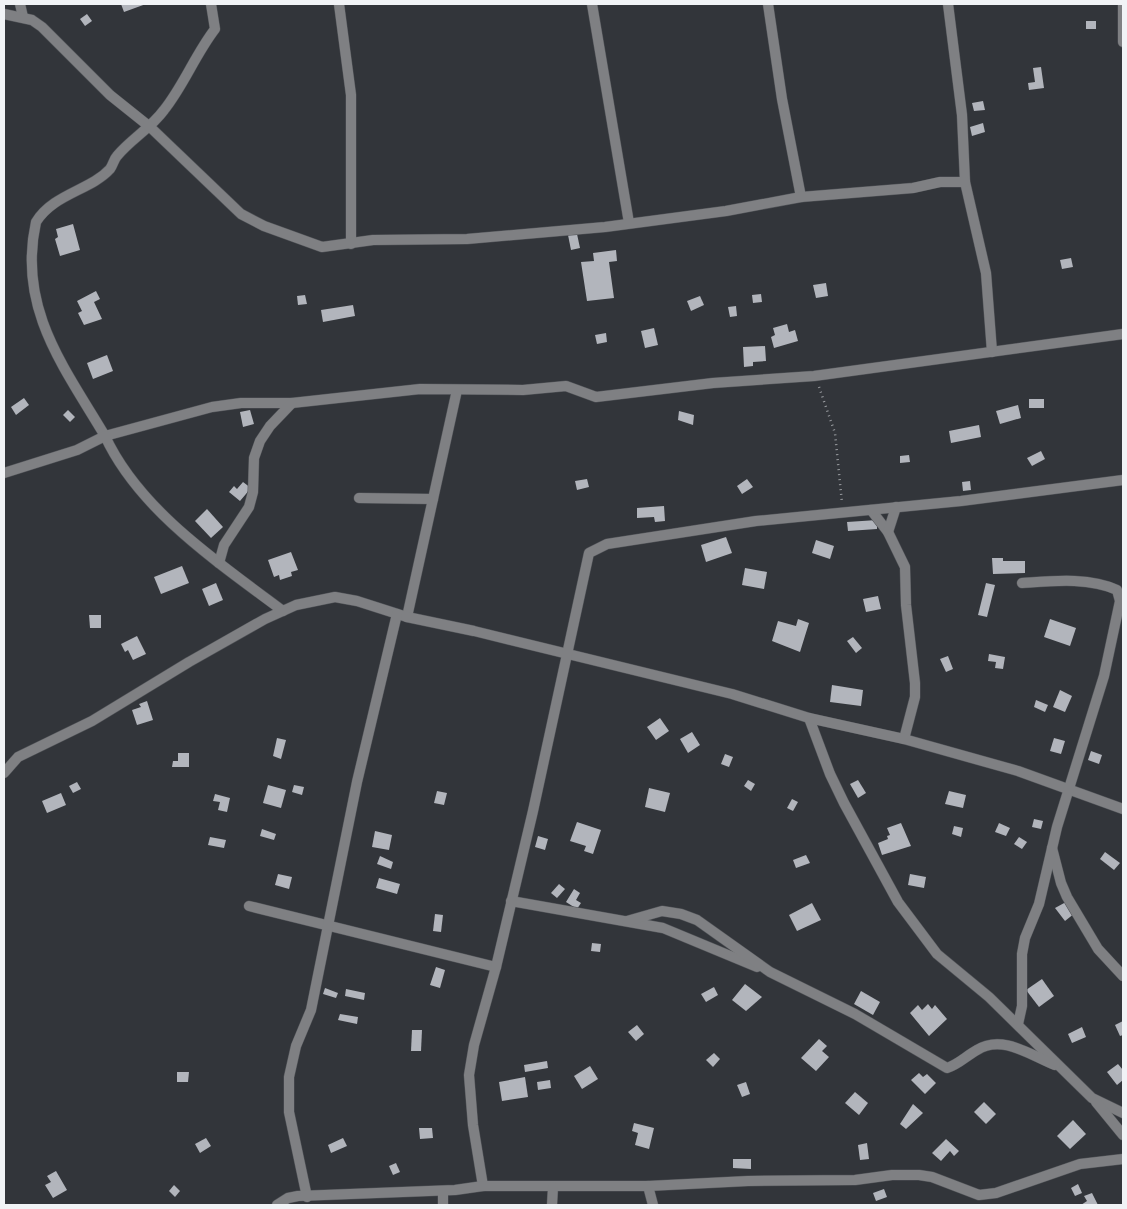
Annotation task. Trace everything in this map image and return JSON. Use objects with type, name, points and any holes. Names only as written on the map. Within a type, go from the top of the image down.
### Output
[{"type":"street","points":[[20,4],[23,17]]},
{"type":"street","points":[[211,4],[215,29],[202,46],[166,109],[150,127],[117,156],[104,174],[67,194],[40,215],[34,233],[32,288],[45,332],[105,436],[113,454],[136,488],[219,563],[283,611]]},
{"type":"street","points":[[339,4],[351,96],[351,244]]},
{"type":"street","points":[[592,4],[629,223]]},
{"type":"street","points":[[768,4],[782,99],[801,197]]},
{"type":"street","points":[[948,4],[962,115],[965,182],[986,273],[992,352]]},
{"type":"street","points":[[1123,4],[1123,42]]},
{"type":"street","points":[[4,14],[23,17],[42,28],[110,94],[150,127],[229,204],[252,221],[322,247],[402,238],[467,239],[629,223],[726,211],[801,197],[913,188],[940,182],[965,182]]},
{"type":"street","points":[[4,473],[77,450],[105,436],[212,407],[240,403],[292,403],[420,389],[523,390],[566,386],[596,397],[713,382],[814,376],[1123,334]]},
{"type":"street","points":[[307,1197],[289,1112],[289,1078],[296,1046],[311,1010],[357,782],[433,499],[457,390]]},
{"type":"street","points":[[219,563],[224,545],[249,507],[253,492],[254,458],[260,441],[270,426],[292,403]]},
{"type":"street","points":[[483,1186],[473,1125],[468,1074],[474,1045],[496,967],[564,671],[583,571],[589,553],[594,548],[607,544],[756,521],[842,511],[871,510],[1123,480]]},
{"type":"street","points":[[359,498],[433,499]]},
{"type":"street","points":[[888,532],[896,507]]},
{"type":"street","points":[[871,510],[888,532],[904,567],[906,605],[915,683],[915,697],[904,740]]},
{"type":"street","points":[[1018,1024],[1022,1006],[1022,954],[1025,938],[1039,904],[1052,847],[1104,676],[1121,610],[1116,590],[1108,586],[1064,581],[1022,582]]},
{"type":"street","points":[[4,773],[18,757],[92,721],[189,662],[283,611],[309,601],[335,597],[357,601],[402,616],[474,631],[732,694],[809,718],[904,740],[1018,771],[1123,809]]},
{"type":"street","points":[[809,718],[830,774],[844,803],[898,902],[937,954],[1018,1024],[1092,1098],[1123,1135]]},
{"type":"street","points":[[1052,847],[1061,883],[1067,897],[1098,949],[1123,976]]},
{"type":"street","points":[[511,901],[663,928],[770,972],[855,1014],[947,1068],[958,1064],[978,1049],[991,1043],[1002,1042],[1058,1066]]},
{"type":"street","points":[[248,906],[496,967]]},
{"type":"street","points":[[627,921],[652,912],[681,914],[697,920],[770,972]]},
{"type":"street","points":[[1092,1098],[1123,1113]]},
{"type":"street","points":[[277,1205],[288,1198],[483,1186],[648,1186],[748,1181],[855,1180],[892,1175],[919,1174],[979,1195],[996,1193],[1080,1164],[1123,1158]]},
{"type":"street","points":[[552,1186],[552,1205]]},
{"type":"street","points":[[648,1186],[653,1205]]},
{"type":"street","points":[[442,1190],[443,1205]]},
{"type":"path","points":[[814,376],[835,433],[842,511]]},
{"type":"building","points":[[121,4],[146,4],[124,12]]},
{"type":"building","points":[[87,14],[92,21],[85,26],[80,19]]},
{"type":"building","points":[[1086,21],[1096,21],[1096,29],[1086,29]]},
{"type":"building","points":[[1041,67],[1044,88],[1029,90],[1028,83],[1035,82],[1033,68]]},
{"type":"building","points":[[983,101],[985,110],[974,111],[972,103]]},
{"type":"building","points":[[983,123],[985,132],[972,136],[970,127]]},
{"type":"building","points":[[73,224],[80,250],[60,256],[55,239],[58,237],[56,229]]},
{"type":"building","points":[[577,234],[580,248],[571,250],[568,235]]},
{"type":"building","points":[[616,250],[617,261],[609,262],[614,298],[587,301],[581,262],[594,261],[593,253]]},
{"type":"building","points":[[1071,258],[1073,267],[1062,269],[1060,260]]},
{"type":"building","points":[[826,283],[828,296],[816,298],[813,285]]},
{"type":"building","points":[[96,291],[100,299],[94,302],[102,319],[84,325],[78,313],[82,311],[77,301]]},
{"type":"building","points":[[761,294],[762,302],[753,303],[752,295]]},
{"type":"building","points":[[305,295],[307,304],[298,305],[297,296]]},
{"type":"building","points":[[700,296],[704,305],[691,311],[687,301]]},
{"type":"building","points":[[353,305],[355,316],[323,322],[321,310]]},
{"type":"building","points":[[736,306],[737,316],[730,317],[728,307]]},
{"type":"building","points":[[787,324],[789,332],[795,330],[798,341],[774,348],[771,337],[775,335],[773,328]]},
{"type":"building","points":[[654,328],[658,345],[645,348],[641,331]]},
{"type":"building","points":[[606,333],[607,342],[597,344],[595,335]]},
{"type":"building","points":[[765,346],[766,361],[753,362],[753,366],[744,367],[743,347]]},
{"type":"building","points":[[107,355],[113,371],[93,379],[87,363]]},
{"type":"building","points":[[24,398],[29,405],[16,415],[11,407]]},
{"type":"building","points":[[1029,399],[1044,399],[1044,408],[1029,408]]},
{"type":"building","points":[[1018,405],[1021,418],[1000,424],[996,411]]},
{"type":"building","points":[[68,410],[75,417],[70,422],[63,415]]},
{"type":"building","points":[[250,410],[254,424],[243,427],[240,412]]},
{"type":"building","points":[[679,411],[694,415],[693,425],[678,420]]},
{"type":"building","points":[[979,425],[981,437],[951,443],[949,431]]},
{"type":"building","points":[[1041,451],[1045,459],[1032,466],[1027,458]]},
{"type":"building","points":[[909,455],[910,462],[900,463],[900,456]]},
{"type":"building","points":[[587,479],[589,487],[577,490],[575,481]]},
{"type":"building","points":[[747,479],[753,487],[742,494],[737,486]]},
{"type":"building","points":[[970,481],[971,490],[963,491],[962,482]]},
{"type":"building","points":[[243,482],[251,488],[240,501],[229,492],[234,486],[237,489]]},
{"type":"building","points":[[664,506],[665,521],[655,522],[654,517],[637,518],[637,508]]},
{"type":"building","points":[[207,509],[223,527],[211,538],[195,521]]},
{"type":"building","points":[[877,520],[877,529],[848,531],[847,522]]},
{"type":"building","points":[[726,537],[732,553],[706,562],[701,545]]},
{"type":"building","points":[[816,540],[834,546],[830,559],[812,553]]},
{"type":"building","points":[[291,552],[298,570],[291,572],[292,576],[280,580],[279,575],[274,577],[268,560]]},
{"type":"building","points":[[992,558],[1003,558],[1003,561],[1025,561],[1025,573],[993,574]]},
{"type":"building","points":[[182,566],[189,583],[161,594],[154,577]]},
{"type":"building","points":[[745,568],[767,572],[764,589],[742,585]]},
{"type":"building","points":[[216,583],[223,600],[209,606],[202,589]]},
{"type":"building","points":[[986,583],[995,585],[987,617],[978,615]]},
{"type":"building","points":[[878,596],[881,609],[866,612],[863,599]]},
{"type":"building","points":[[89,615],[101,615],[101,628],[90,628]]},
{"type":"building","points":[[798,619],[809,623],[800,652],[772,641],[778,621],[796,626]]},
{"type":"building","points":[[1050,619],[1076,628],[1070,646],[1044,637]]},
{"type":"building","points":[[137,636],[146,654],[133,660],[128,650],[125,652],[121,644]]},
{"type":"building","points":[[853,637],[862,648],[856,653],[847,641]]},
{"type":"building","points":[[989,654],[1005,657],[1003,669],[995,668],[996,662],[988,661]]},
{"type":"building","points":[[948,656],[953,669],[946,672],[940,659]]},
{"type":"building","points":[[832,685],[863,690],[861,706],[830,702]]},
{"type":"building","points":[[1060,690],[1072,696],[1065,712],[1053,707]]},
{"type":"building","points":[[1036,700],[1048,705],[1045,712],[1034,707]]},
{"type":"building","points":[[147,701],[153,720],[137,725],[132,710],[141,707],[139,704]]},
{"type":"building","points":[[660,718],[669,731],[656,740],[647,727]]},
{"type":"building","points":[[692,732],[700,745],[688,753],[680,739]]},
{"type":"building","points":[[277,738],[286,740],[281,759],[273,756]]},
{"type":"building","points":[[1054,738],[1065,741],[1061,754],[1050,751]]},
{"type":"building","points":[[1091,751],[1102,755],[1099,764],[1088,760]]},
{"type":"building","points":[[178,753],[189,753],[189,767],[172,767],[173,761],[178,761]]},
{"type":"building","points":[[725,754],[733,757],[729,767],[721,764]]},
{"type":"building","points":[[748,780],[755,784],[751,791],[744,786]]},
{"type":"building","points":[[858,780],[866,793],[858,798],[850,784]]},
{"type":"building","points":[[77,782],[81,789],[73,793],[69,786]]},
{"type":"building","points":[[268,785],[286,790],[281,808],[263,803]]},
{"type":"building","points":[[294,785],[304,787],[302,795],[292,792]]},
{"type":"building","points":[[649,788],[670,793],[665,812],[645,807]]},
{"type":"building","points":[[437,791],[447,793],[444,805],[434,803]]},
{"type":"building","points":[[949,791],[966,795],[963,808],[945,804]]},
{"type":"building","points":[[61,793],[66,805],[47,813],[42,801]]},
{"type":"building","points":[[215,794],[230,798],[227,812],[218,810],[220,802],[213,801]]},
{"type":"building","points":[[792,799],[798,802],[793,811],[787,808]]},
{"type":"building","points":[[1034,819],[1043,821],[1041,829],[1032,827]]},
{"type":"building","points":[[577,822],[601,830],[593,854],[584,851],[586,846],[570,841]]},
{"type":"building","points":[[901,823],[911,846],[882,855],[878,843],[888,839],[887,836],[890,835],[887,828]]},
{"type":"building","points":[[999,823],[1010,828],[1006,836],[995,832]]},
{"type":"building","points":[[954,826],[963,828],[961,837],[952,834]]},
{"type":"building","points":[[262,829],[276,834],[274,840],[260,836]]},
{"type":"building","points":[[375,831],[392,835],[389,850],[372,847]]},
{"type":"building","points":[[538,836],[548,839],[545,850],[535,847]]},
{"type":"building","points":[[210,837],[226,840],[224,848],[208,845]]},
{"type":"building","points":[[1019,837],[1027,842],[1022,849],[1014,844]]},
{"type":"building","points":[[1105,852],[1120,863],[1114,870],[1100,859]]},
{"type":"building","points":[[806,855],[810,863],[796,868],[793,860]]},
{"type":"building","points":[[380,856],[393,862],[391,869],[377,864]]},
{"type":"building","points":[[278,874],[292,877],[289,889],[275,885]]},
{"type":"building","points":[[910,874],[926,877],[924,888],[908,885]]},
{"type":"building","points":[[379,878],[400,884],[397,894],[376,888]]},
{"type":"building","points":[[559,884],[565,889],[557,898],[551,893]]},
{"type":"building","points":[[574,889],[580,893],[576,900],[581,903],[577,909],[566,902]]},
{"type":"building","points":[[1066,902],[1075,913],[1065,921],[1055,908]]},
{"type":"building","points":[[812,903],[821,920],[797,931],[789,915]]},
{"type":"building","points":[[435,914],[443,915],[441,932],[433,931]]},
{"type":"building","points":[[592,943],[601,944],[600,952],[591,951]]},
{"type":"building","points":[[436,967],[445,970],[440,988],[430,985]]},
{"type":"building","points":[[1042,979],[1054,996],[1039,1007],[1026,990]]},
{"type":"building","points":[[745,984],[762,997],[746,1011],[732,1000]]},
{"type":"building","points":[[714,987],[718,995],[706,1002],[701,994]]},
{"type":"building","points":[[325,988],[338,993],[336,998],[323,994]]},
{"type":"building","points":[[346,989],[365,993],[364,1000],[345,996]]},
{"type":"building","points":[[861,991],[880,1002],[873,1015],[854,1004]]},
{"type":"building","points":[[928,1004],[932,1009],[935,1005],[947,1019],[929,1036],[910,1013],[918,1005],[922,1010]]},
{"type":"building","points":[[340,1014],[358,1017],[357,1024],[338,1020]]},
{"type":"building","points":[[1123,1021],[1123,1035],[1120,1036],[1115,1025]]},
{"type":"building","points":[[637,1025],[644,1034],[636,1041],[628,1032]]},
{"type":"building","points":[[1082,1027],[1086,1037],[1072,1043],[1068,1034]]},
{"type":"building","points":[[412,1030],[422,1030],[421,1051],[411,1051]]},
{"type":"building","points":[[819,1039],[827,1046],[822,1051],[829,1057],[816,1071],[801,1058]]},
{"type":"building","points":[[714,1053],[720,1059],[713,1067],[706,1060]]},
{"type":"building","points":[[547,1061],[548,1068],[525,1072],[524,1065]]},
{"type":"building","points":[[1118,1064],[1123,1070],[1123,1080],[1117,1085],[1107,1072]]},
{"type":"building","points":[[590,1066],[598,1079],[582,1089],[574,1076]]},
{"type":"building","points":[[177,1072],[189,1072],[188,1082],[177,1082]]},
{"type":"building","points":[[919,1073],[923,1077],[927,1074],[936,1083],[925,1094],[911,1080]]},
{"type":"building","points":[[525,1077],[528,1097],[502,1101],[499,1082]]},
{"type":"building","points":[[550,1080],[551,1088],[538,1090],[537,1082]]},
{"type":"building","points":[[746,1082],[750,1094],[742,1097],[737,1085]]},
{"type":"building","points":[[855,1092],[868,1103],[859,1115],[845,1103]]},
{"type":"building","points":[[984,1102],[996,1114],[986,1124],[974,1112]]},
{"type":"building","points":[[913,1104],[923,1113],[906,1129],[900,1124]]},
{"type":"building","points":[[1073,1120],[1086,1134],[1070,1149],[1057,1136]]},
{"type":"building","points":[[634,1123],[654,1128],[649,1149],[635,1145],[638,1133],[632,1131]]},
{"type":"building","points":[[419,1128],[432,1128],[433,1138],[420,1139]]},
{"type":"building","points":[[206,1138],[211,1146],[200,1153],[195,1144]]},
{"type":"building","points":[[343,1138],[347,1146],[331,1153],[328,1145]]},
{"type":"building","points":[[946,1139],[959,1151],[954,1156],[950,1151],[941,1161],[932,1153]]},
{"type":"building","points":[[867,1143],[869,1159],[860,1160],[858,1145]]},
{"type":"building","points":[[733,1159],[751,1159],[751,1169],[733,1168]]},
{"type":"building","points":[[396,1163],[400,1172],[393,1175],[389,1166]]},
{"type":"building","points":[[56,1171],[67,1190],[53,1198],[45,1185],[51,1182],[47,1176]]},
{"type":"building","points":[[1078,1184],[1082,1193],[1075,1196],[1071,1188]]},
{"type":"building","points":[[174,1185],[180,1191],[175,1197],[169,1191]]},
{"type":"building","points":[[884,1189],[887,1197],[876,1201],[873,1193]]},
{"type":"building","points":[[1092,1193],[1098,1205],[1081,1205],[1087,1201],[1084,1196]]}]
